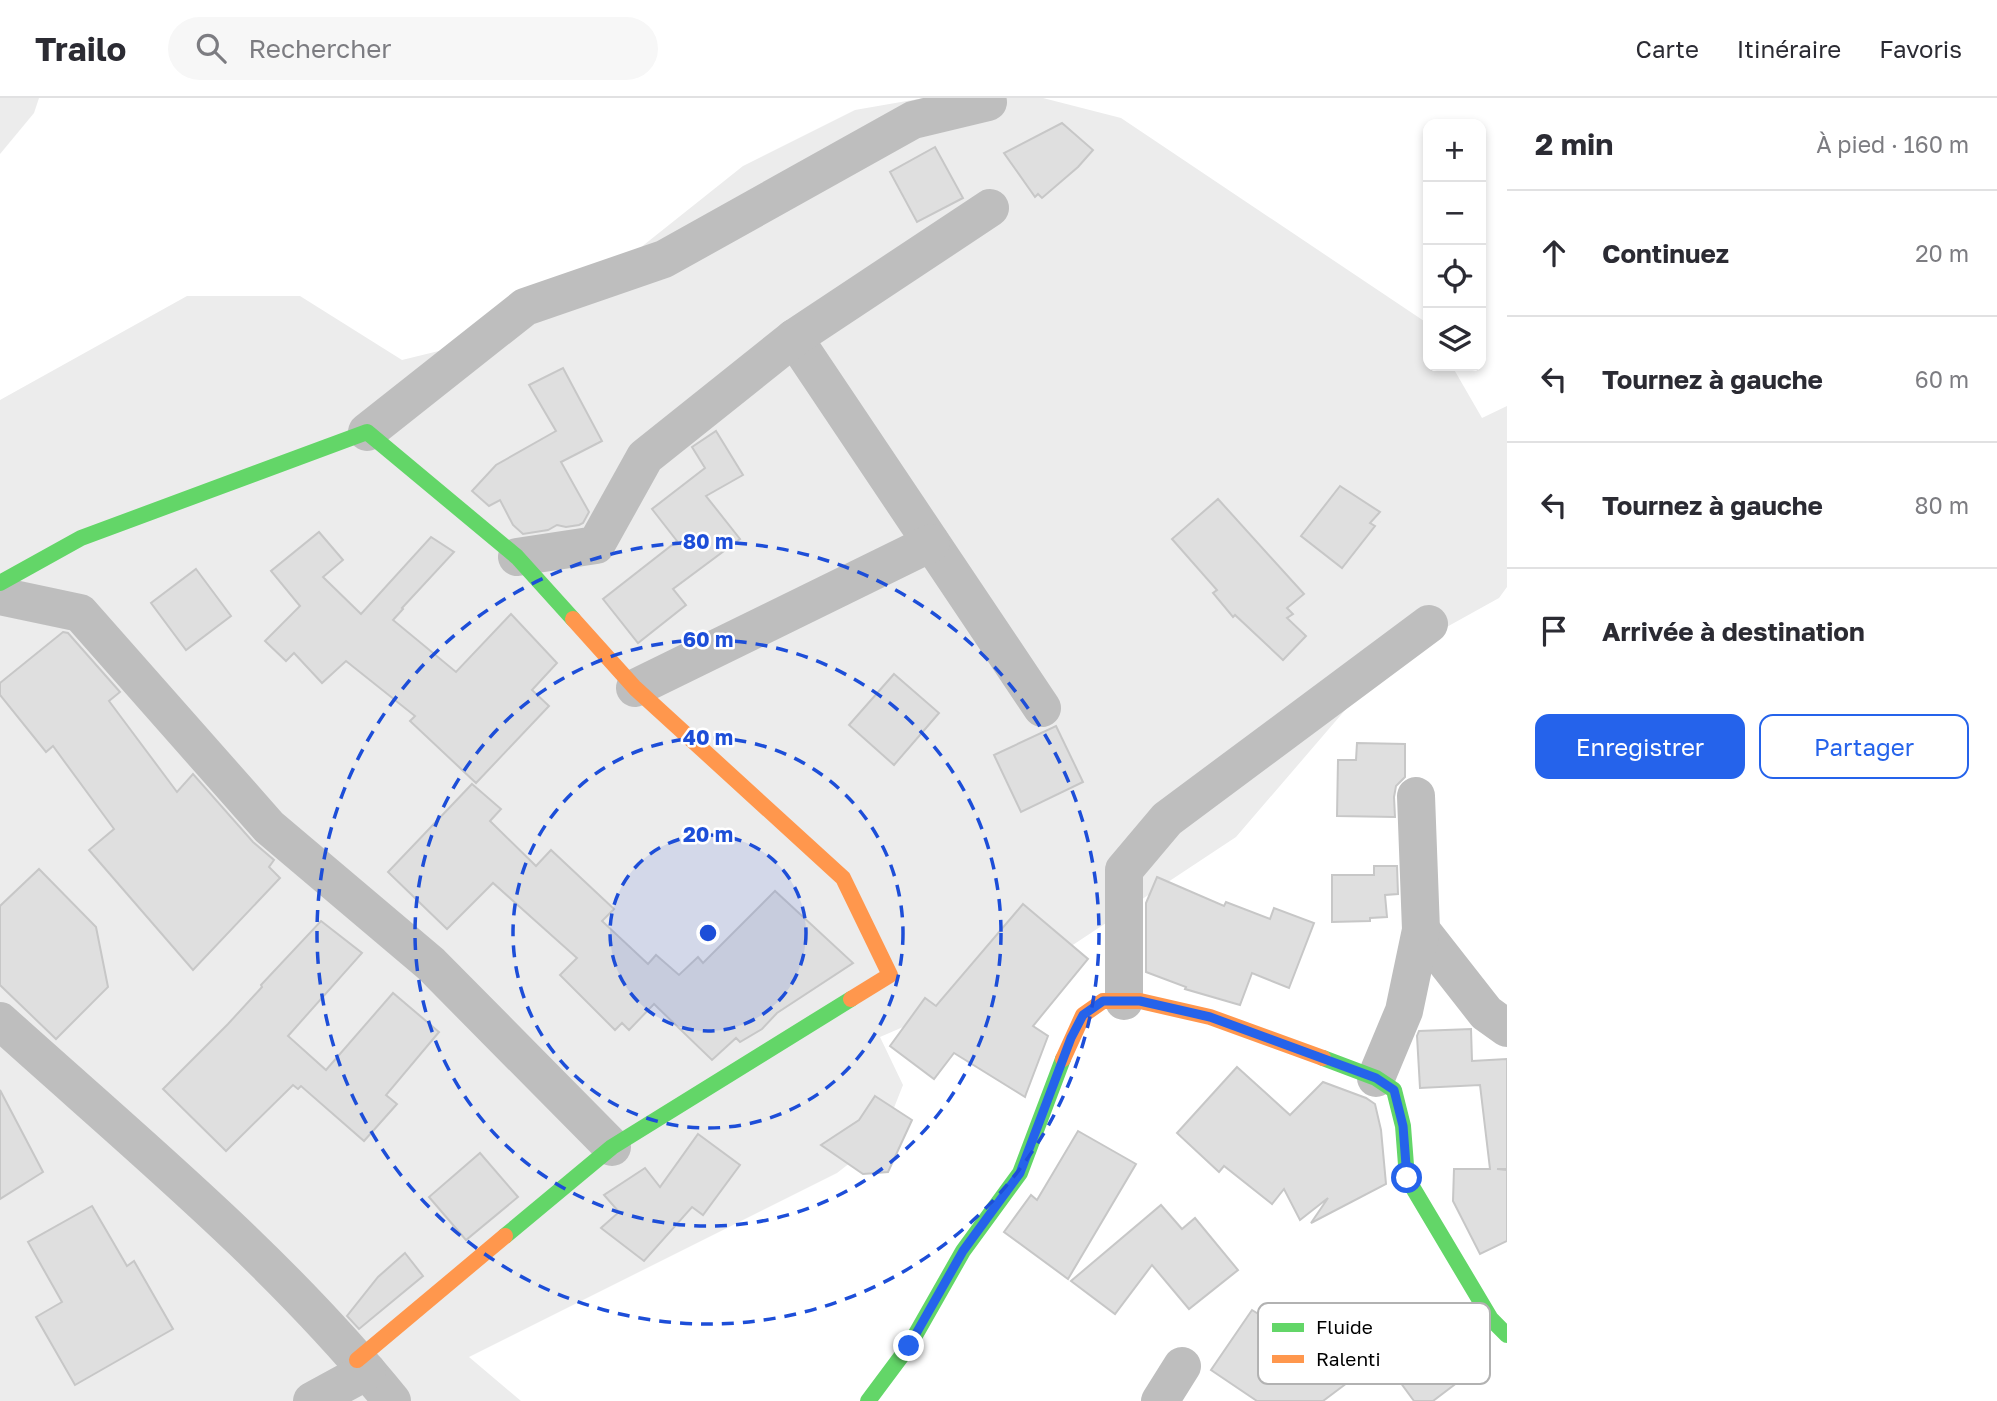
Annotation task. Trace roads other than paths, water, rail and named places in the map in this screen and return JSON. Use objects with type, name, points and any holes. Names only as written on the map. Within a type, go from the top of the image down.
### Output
[{"type":"street","points":[[0,583],[81,538],[368,432],[525,307],[664,258],[913,120],[988,103]]},
{"type":"street","points":[[517,557],[596,545],[645,457],[794,338],[989,208]]},
{"type":"street","points":[[794,338],[1042,708]]},
{"type":"street","points":[[312,1401],[362,1366],[612,1147],[890,975],[843,878],[635,688],[517,557],[368,432]]},
{"type":"street","points":[[635,688],[931,543]]},
{"type":"street","points":[[0,596],[79,613],[269,827],[432,964],[612,1147]]},
{"type":"street","points":[[1124,1001],[1124,870],[1167,819],[1429,624]]},
{"type":"street","points":[[1376,1078],[1404,1011],[1421,930],[1416,796]]},
{"type":"street","points":[[1421,930],[1486,1013],[1507,1028]]},
{"type":"street","points":[[869,1401],[909,1346],[963,1251],[1020,1173],[1083,1015],[1103,1001],[1140,1001],[1210,1017],[1376,1078],[1394,1090],[1403,1126],[1407,1178],[1481,1303]]},
{"type":"street","points":[[0,1021],[254,1250],[392,1401]]},
{"type":"street","points":[[1490,1317],[1507,1335]]},
{"type":"street","points":[[1160,1401],[1182,1366]]}]
